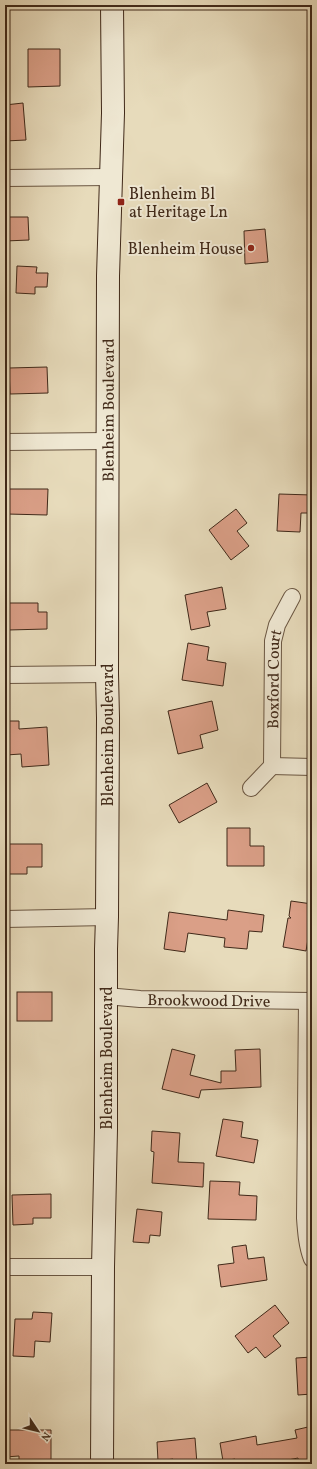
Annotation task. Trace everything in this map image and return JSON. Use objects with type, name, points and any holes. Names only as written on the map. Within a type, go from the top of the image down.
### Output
[{"type":"main road","name":"Blenheim Boulevard","points":[[102,1464],[103,1266],[106,1129],[108,718],[107,441],[112,113],[112,5]]},
{"type":"street","points":[[5,178],[110,177]]},
{"type":"street","points":[[5,442],[107,441]]},
{"type":"street","name":"Boxford Court","points":[[272,766],[273,641],[277,625],[292,597]]},
{"type":"street","points":[[5,675],[107,674]]},
{"type":"street","points":[[251,788],[272,766],[312,767]]},
{"type":"street","points":[[5,919],[107,917]]},
{"type":"street","name":"Brookwood Drive","points":[[106,996],[140,999],[309,1001]]},
{"type":"street","points":[[309,1001],[305,1218],[308,1250],[312,1259]]},
{"type":"street","points":[[5,1267],[103,1266]]},
{"type":"building","points":[[28,49],[60,49],[60,86],[28,87]]},
{"type":"building","points":[[23,103],[26,140],[5,141],[5,105]]},
{"type":"building","points":[[5,217],[28,217],[29,240],[5,241]]},
{"type":"building","name":"Blenheim House","points":[[265,229],[268,262],[245,264],[244,231]]},
{"type":"building","points":[[17,266],[37,267],[36,273],[48,273],[47,287],[35,287],[35,294],[16,293]]},
{"type":"building","points":[[47,367],[48,393],[10,394],[9,368]]},
{"type":"building","points":[[7,489],[48,489],[47,515],[7,514]]},
{"type":"building","points":[[279,494],[312,495],[312,513],[301,513],[300,532],[277,531]]},
{"type":"building","points":[[236,509],[247,523],[237,531],[249,546],[231,560],[209,530]]},
{"type":"building","points":[[222,587],[226,609],[207,612],[210,626],[191,630],[185,595]]},
{"type":"building","points":[[8,603],[38,603],[38,612],[47,612],[47,629],[8,630]]},
{"type":"building","points":[[188,643],[209,647],[207,660],[226,663],[223,686],[182,680]]},
{"type":"building","points":[[212,701],[218,730],[200,735],[203,748],[178,754],[168,711]]},
{"type":"building","points":[[5,721],[19,721],[19,729],[47,727],[49,765],[22,767],[21,754],[6,755]]},
{"type":"building","points":[[207,783],[217,802],[179,823],[169,805]]},
{"type":"building","points":[[227,828],[250,828],[250,846],[264,846],[264,866],[227,866]]},
{"type":"building","points":[[5,844],[42,844],[42,867],[27,867],[27,874],[5,874]]},
{"type":"building","points":[[291,901],[312,904],[312,936],[309,933],[306,951],[283,947],[288,918],[291,918],[289,916]]},
{"type":"building","points":[[228,910],[264,915],[262,932],[249,931],[247,949],[224,947],[225,938],[188,933],[185,952],[164,949],[169,912],[227,920]]},
{"type":"building","points":[[17,992],[52,992],[52,1021],[17,1021]]},
{"type":"building","points":[[172,1049],[195,1055],[190,1075],[221,1083],[221,1071],[236,1071],[235,1050],[260,1049],[261,1087],[201,1090],[199,1098],[162,1089]]},
{"type":"building","points":[[223,1119],[243,1122],[241,1137],[258,1140],[254,1163],[216,1156]]},
{"type":"building","points":[[152,1131],[180,1133],[178,1162],[204,1163],[203,1187],[152,1183],[154,1152],[151,1151]]},
{"type":"building","points":[[210,1181],[240,1182],[239,1195],[257,1196],[256,1220],[208,1219]]},
{"type":"building","points":[[51,1194],[51,1218],[33,1218],[33,1224],[13,1225],[12,1195]]},
{"type":"building","points":[[137,1209],[162,1212],[160,1236],[150,1235],[149,1243],[133,1242]]},
{"type":"building","points":[[246,1245],[248,1259],[264,1257],[267,1280],[221,1287],[218,1265],[234,1263],[232,1247]]},
{"type":"building","points":[[275,1305],[289,1323],[273,1336],[281,1346],[265,1358],[256,1347],[248,1353],[235,1336]]},
{"type":"building","points":[[33,1312],[52,1313],[50,1342],[35,1341],[34,1357],[13,1356],[15,1319],[32,1319]]},
{"type":"building","points":[[312,1357],[312,1394],[298,1395],[296,1358]]},
{"type":"building","points":[[308,1427],[310,1436],[312,1435],[312,1464],[299,1464],[298,1458],[268,1464],[236,1464],[235,1459],[223,1461],[220,1443],[256,1436],[257,1445],[297,1438],[295,1430]]},
{"type":"building","points":[[5,1430],[51,1430],[51,1464],[19,1464],[19,1456],[5,1457]]},
{"type":"building","points":[[195,1438],[197,1464],[174,1464],[173,1459],[158,1461],[157,1442]]},
{"type":"place","name":"Blenheim Bl at Heritage Ln","points":[[121,202]]},
{"type":"place","name":"Blenheim House","points":[[251,248]]}]
